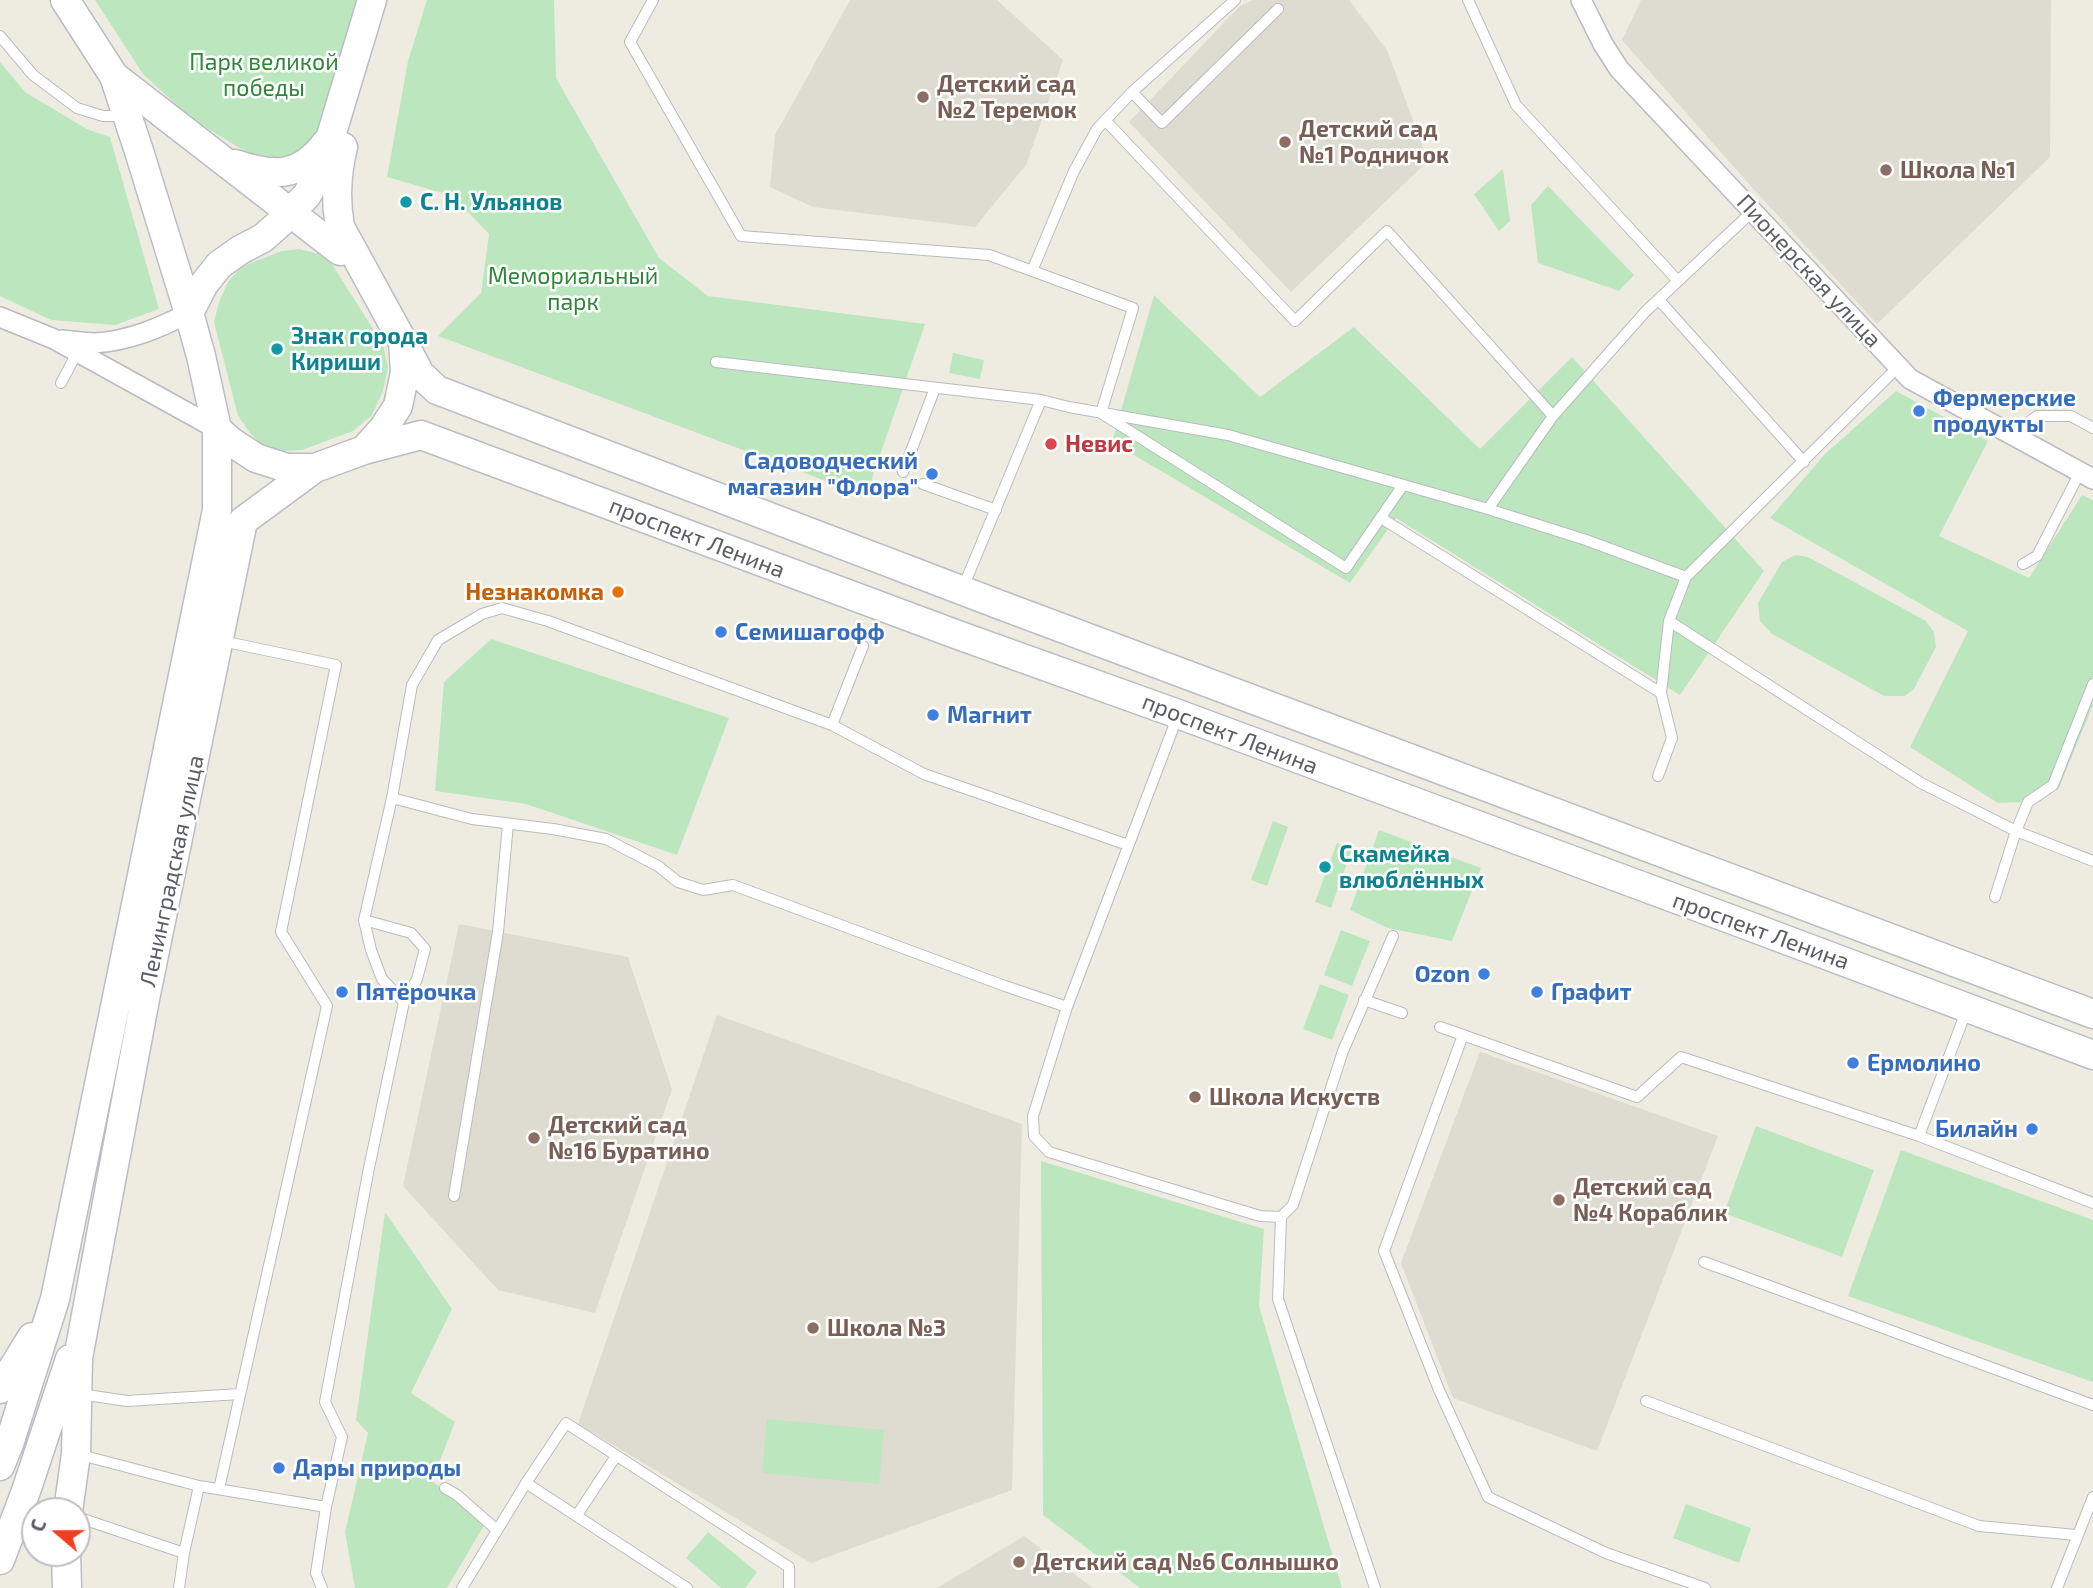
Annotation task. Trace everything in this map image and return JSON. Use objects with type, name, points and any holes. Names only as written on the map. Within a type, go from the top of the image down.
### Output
[{"type":"main road","points":[[65,0],[114,76],[189,313],[217,429],[256,458],[287,468],[315,468],[364,450],[383,429],[398,406],[405,372],[403,342],[340,228],[338,217],[337,141],[372,0]]},
{"type":"main road","points":[[189,313],[204,284],[219,265],[263,238],[307,195],[337,141],[392,0]]},
{"type":"main road","points":[[114,76],[340,251],[371,282]]},
{"type":"main road","points":[[220,158],[258,172],[280,174],[302,166],[337,141]]},
{"type":"main road","points":[[263,238],[299,239],[340,251]]},
{"type":"main road","name":"проспект Ленина","points":[[403,342],[420,374],[437,390],[2093,1014]]},
{"type":"main road","name":"Ленинградская улица","points":[[55,1299],[217,510],[217,429]]},
{"type":"main road","name":"проспект Ленина","points":[[364,450],[421,435],[2093,1055]]},
{"type":"main road","name":"Ленинградская улица","points":[[86,1310],[145,999],[243,521],[315,468]]},
{"type":"main road","points":[[0,1389],[55,1299]]},
{"type":"main road","points":[[0,1466],[55,1299]]},
{"type":"main road","points":[[70,1497],[76,1454],[78,1357],[86,1310]]},
{"type":"main road","points":[[0,1560],[26,1491],[86,1310]]},
{"type":"main road","points":[[66,1567],[67,1588]]},
{"type":"street","name":"Пионерская улица","points":[[1581,0],[1602,44],[1619,69],[1910,380],[2087,476]]},
{"type":"street","points":[[54,340],[94,343],[127,338],[158,329],[189,313]]},
{"type":"street","points":[[0,317],[54,340],[217,429]]},
{"type":"lane","points":[[653,0],[630,42],[741,236],[989,255],[1133,308],[1101,413]]},
{"type":"lane","points":[[1032,271],[1074,171],[1097,129],[1132,92],[1235,0]]},
{"type":"lane","points":[[1468,0],[1516,105],[1678,281]]},
{"type":"lane","points":[[1132,92],[1162,123],[1278,9]]},
{"type":"lane","points":[[0,36],[33,75],[78,108],[103,116],[127,116]]},
{"type":"lane","points":[[1105,120],[1295,321],[1387,231],[1553,416]]},
{"type":"lane","points":[[1488,509],[1553,416],[1646,311],[1753,211]]},
{"type":"lane","points":[[1659,300],[1804,462]]},
{"type":"lane","points":[[61,383],[77,353]]},
{"type":"lane","points":[[716,362],[1041,400],[1228,435],[1488,509],[1586,540],[1686,577]]},
{"type":"lane","points":[[1658,776],[1672,738],[1661,693],[1669,621],[1686,577],[1898,367]]},
{"type":"lane","points":[[903,472],[935,388]]},
{"type":"lane","points":[[962,590],[1041,400]]},
{"type":"lane","points":[[1101,413],[1346,568],[1403,485]]},
{"type":"lane","points":[[2011,434],[2037,416],[2071,416],[2093,428]]},
{"type":"lane","points":[[2023,564],[2037,556],[2087,476]]},
{"type":"lane","points":[[923,484],[996,510]]},
{"type":"lane","points":[[1381,518],[1661,693]]},
{"type":"lane","points":[[404,1002],[382,979],[364,920],[392,799],[412,685],[438,640],[482,614],[502,608],[548,621],[832,725],[924,774],[1128,845]]},
{"type":"lane","points":[[1669,621],[1921,783],[2016,831],[2093,861]]},
{"type":"lane","points":[[218,640],[336,665],[281,932],[327,1006],[219,1489]]},
{"type":"lane","points":[[832,725],[863,646]]},
{"type":"lane","points":[[1995,897],[2028,802],[2053,785],[2093,684]]},
{"type":"lane","points":[[1178,714],[1067,1007],[1033,1116],[1034,1136],[1048,1152],[1260,1216],[1281,1217]]},
{"type":"lane","points":[[392,799],[472,819],[554,829],[606,839],[658,866],[678,882],[703,890],[733,885],[1067,1007]]},
{"type":"lane","points":[[454,1195],[498,932],[508,824]]},
{"type":"lane","points":[[322,1588],[316,1573],[326,1507],[342,1437],[324,1402],[404,1002],[417,979],[425,949],[411,933],[364,920]]},
{"type":"lane","points":[[1376,1588],[1278,1299],[1281,1217],[1293,1205],[1343,1051],[1393,936]]},
{"type":"lane","points":[[1364,1000],[1402,1013]]},
{"type":"lane","points":[[1919,1136],[1967,1009]]},
{"type":"lane","points":[[1440,1027],[1637,1097],[1681,1056],[1919,1136],[2093,1203]]},
{"type":"lane","points":[[1463,1035],[1384,1251],[1439,1390],[1488,1497],[1606,1553],[1705,1588]]},
{"type":"lane","points":[[1704,1262],[2093,1405]]},
{"type":"lane","points":[[77,1393],[127,1401],[240,1394]]},
{"type":"lane","points":[[1646,1401],[1979,1526],[2076,1535]]},
{"type":"lane","points":[[462,1588],[566,1423],[789,1567],[789,1588]]},
{"type":"lane","points":[[76,1454],[198,1486],[326,1507]]},
{"type":"lane","points":[[577,1515],[616,1456]]},
{"type":"lane","points":[[526,1483],[687,1588]]},
{"type":"lane","points":[[179,1588],[198,1486]]},
{"type":"lane","points":[[445,1488],[497,1530]]},
{"type":"lane","points":[[2057,1588],[2093,1498]]},
{"type":"lane","points":[[91,1522],[184,1553]]},
{"type":"shaded area","name":"Детский сад №2 Теремок","points":[[850,0],[997,0],[1063,60],[1026,165],[975,227],[813,207],[770,187],[775,135]]},
{"type":"shaded area","name":"Детский сад №1 Родничок","points":[[1253,0],[1349,0],[1387,50],[1428,161],[1291,292],[1129,122],[1240,6]]},
{"type":"shaded area","name":"Школа №1","points":[[1641,0],[2051,0],[2050,157],[1877,324],[1622,40]]},
{"type":"shaded area","name":"Детский сад №16 Буратино","points":[[459,924],[628,957],[672,1089],[595,1313],[498,1290],[403,1186]]},
{"type":"shaded area","name":"Школа №3","points":[[717,1015],[1022,1124],[1012,1490],[811,1563],[578,1424]]},
{"type":"shaded area","name":"Детский сад №4 Кораблик","points":[[1480,1052],[1718,1136],[1597,1451],[1453,1398],[1401,1263]]},
{"type":"shaded area","name":"Детский сад №6 Солнышко","points":[[1024,1536],[1093,1588],[937,1588]]},
{"type":"green space","name":"Парк великой победы","points":[[95,0],[357,0],[349,26],[350,53],[322,133],[292,155],[274,160],[251,155],[192,119],[143,74]]},
{"type":"green space","name":"Мемориальный парк","points":[[427,0],[554,0],[556,78],[659,258],[708,296],[925,324],[866,496],[438,336],[481,293],[489,234],[453,196],[387,177],[408,61]]},
{"type":"green space","points":[[0,62],[25,92],[87,129],[110,137],[159,309],[115,325],[51,320],[0,296]]},
{"type":"green space","points":[[1503,169],[1510,221],[1499,231],[1474,194]]},
{"type":"green space","points":[[1548,186],[1634,275],[1619,291],[1538,263],[1531,205]]},
{"type":"green space","points":[[299,249],[319,254],[332,264],[383,345],[388,367],[383,391],[372,415],[353,431],[302,450],[280,451],[262,445],[238,416],[214,322],[228,282],[241,267],[282,251]]},
{"type":"green space","points":[[1154,295],[1260,397],[1354,327],[1480,449],[1572,357],[1764,571],[1680,695],[1396,518],[1350,583],[1112,442]]},
{"type":"green space","points":[[953,353],[984,360],[980,379],[949,373]]},
{"type":"green space","points":[[1896,391],[1988,441],[1939,536],[2029,578],[2082,495],[2093,500],[2093,705],[2059,788],[2028,802],[1998,803],[1910,747],[1968,631],[1770,518],[1825,454]]},
{"type":"green space","points":[[1795,555],[1808,557],[1926,621],[1934,632],[1936,647],[1914,689],[1905,696],[1884,696],[1772,634],[1760,621],[1758,603],[1782,562]]},
{"type":"green space","points":[[491,639],[729,718],[677,855],[526,804],[435,791],[444,682]]},
{"type":"green space","points":[[1273,821],[1288,827],[1267,886],[1251,880]]},
{"type":"green space","points":[[1379,830],[1481,868],[1452,941],[1388,928],[1350,910]]},
{"type":"green space","points":[[1337,843],[1352,849],[1331,908],[1315,902]]},
{"type":"green space","points":[[1341,930],[1370,941],[1352,986],[1324,975]]},
{"type":"green space","points":[[1320,984],[1349,995],[1332,1040],[1303,1029]]},
{"type":"green space","points":[[1756,1126],[1874,1170],[1842,1257],[1724,1213]]},
{"type":"green space","points":[[1901,1150],[2093,1220],[2093,1382],[1848,1296]]},
{"type":"green space","points":[[1041,1161],[1264,1229],[1259,1306],[1342,1588],[1140,1588],[1043,1515]]},
{"type":"green space","points":[[385,1212],[452,1309],[411,1393],[455,1422],[432,1481],[485,1524],[447,1588],[355,1588],[345,1532],[368,1433],[356,1420]]},
{"type":"green space","points":[[767,1419],[884,1430],[879,1484],[762,1473]]},
{"type":"green space","points":[[1686,1504],[1751,1528],[1739,1563],[1673,1538]]},
{"type":"green space","points":[[708,1532],[757,1572],[745,1588],[721,1588],[686,1558]]},
{"type":"place","name":"Детский сад №2 Теремок","points":[[923,97]]},
{"type":"place","name":"Детский сад №1 Родничок","points":[[1285,142]]},
{"type":"place","name":"Школа №1","points":[[1886,170]]},
{"type":"place","name":"С. Н. Ульянов","points":[[406,202]]},
{"type":"place","name":"Знак города Кириши","points":[[277,349]]},
{"type":"place","name":"Фермерские продукты","points":[[1919,411]]},
{"type":"place","name":"Невис","points":[[1051,444]]},
{"type":"place","name":"Садоводческий магазин \"Флора\"","points":[[932,474]]},
{"type":"place","name":"Незнакомка","points":[[618,592]]},
{"type":"place","name":"Семишагофф","points":[[721,632]]},
{"type":"place","name":"Магнит","points":[[933,715]]},
{"type":"place","name":"Скамейка влюблённых","points":[[1325,867]]},
{"type":"place","name":"Ozon","points":[[1484,974]]},
{"type":"place","name":"Пятёрочка","points":[[342,992]]},
{"type":"place","name":"Графит","points":[[1537,992]]},
{"type":"place","name":"Ермолино","points":[[1853,1063]]},
{"type":"place","name":"Школа Искуств","points":[[1195,1097]]},
{"type":"place","name":"Билайн","points":[[2032,1129]]},
{"type":"place","name":"Детский сад №16 Буратино","points":[[534,1138]]},
{"type":"place","name":"Детский сад №4 Кораблик","points":[[1559,1200]]},
{"type":"place","name":"Школа №3","points":[[813,1328]]},
{"type":"place","name":"Дары природы","points":[[279,1468]]},
{"type":"place","name":"Детский сад №6 Солнышко","points":[[1019,1562]]}]
